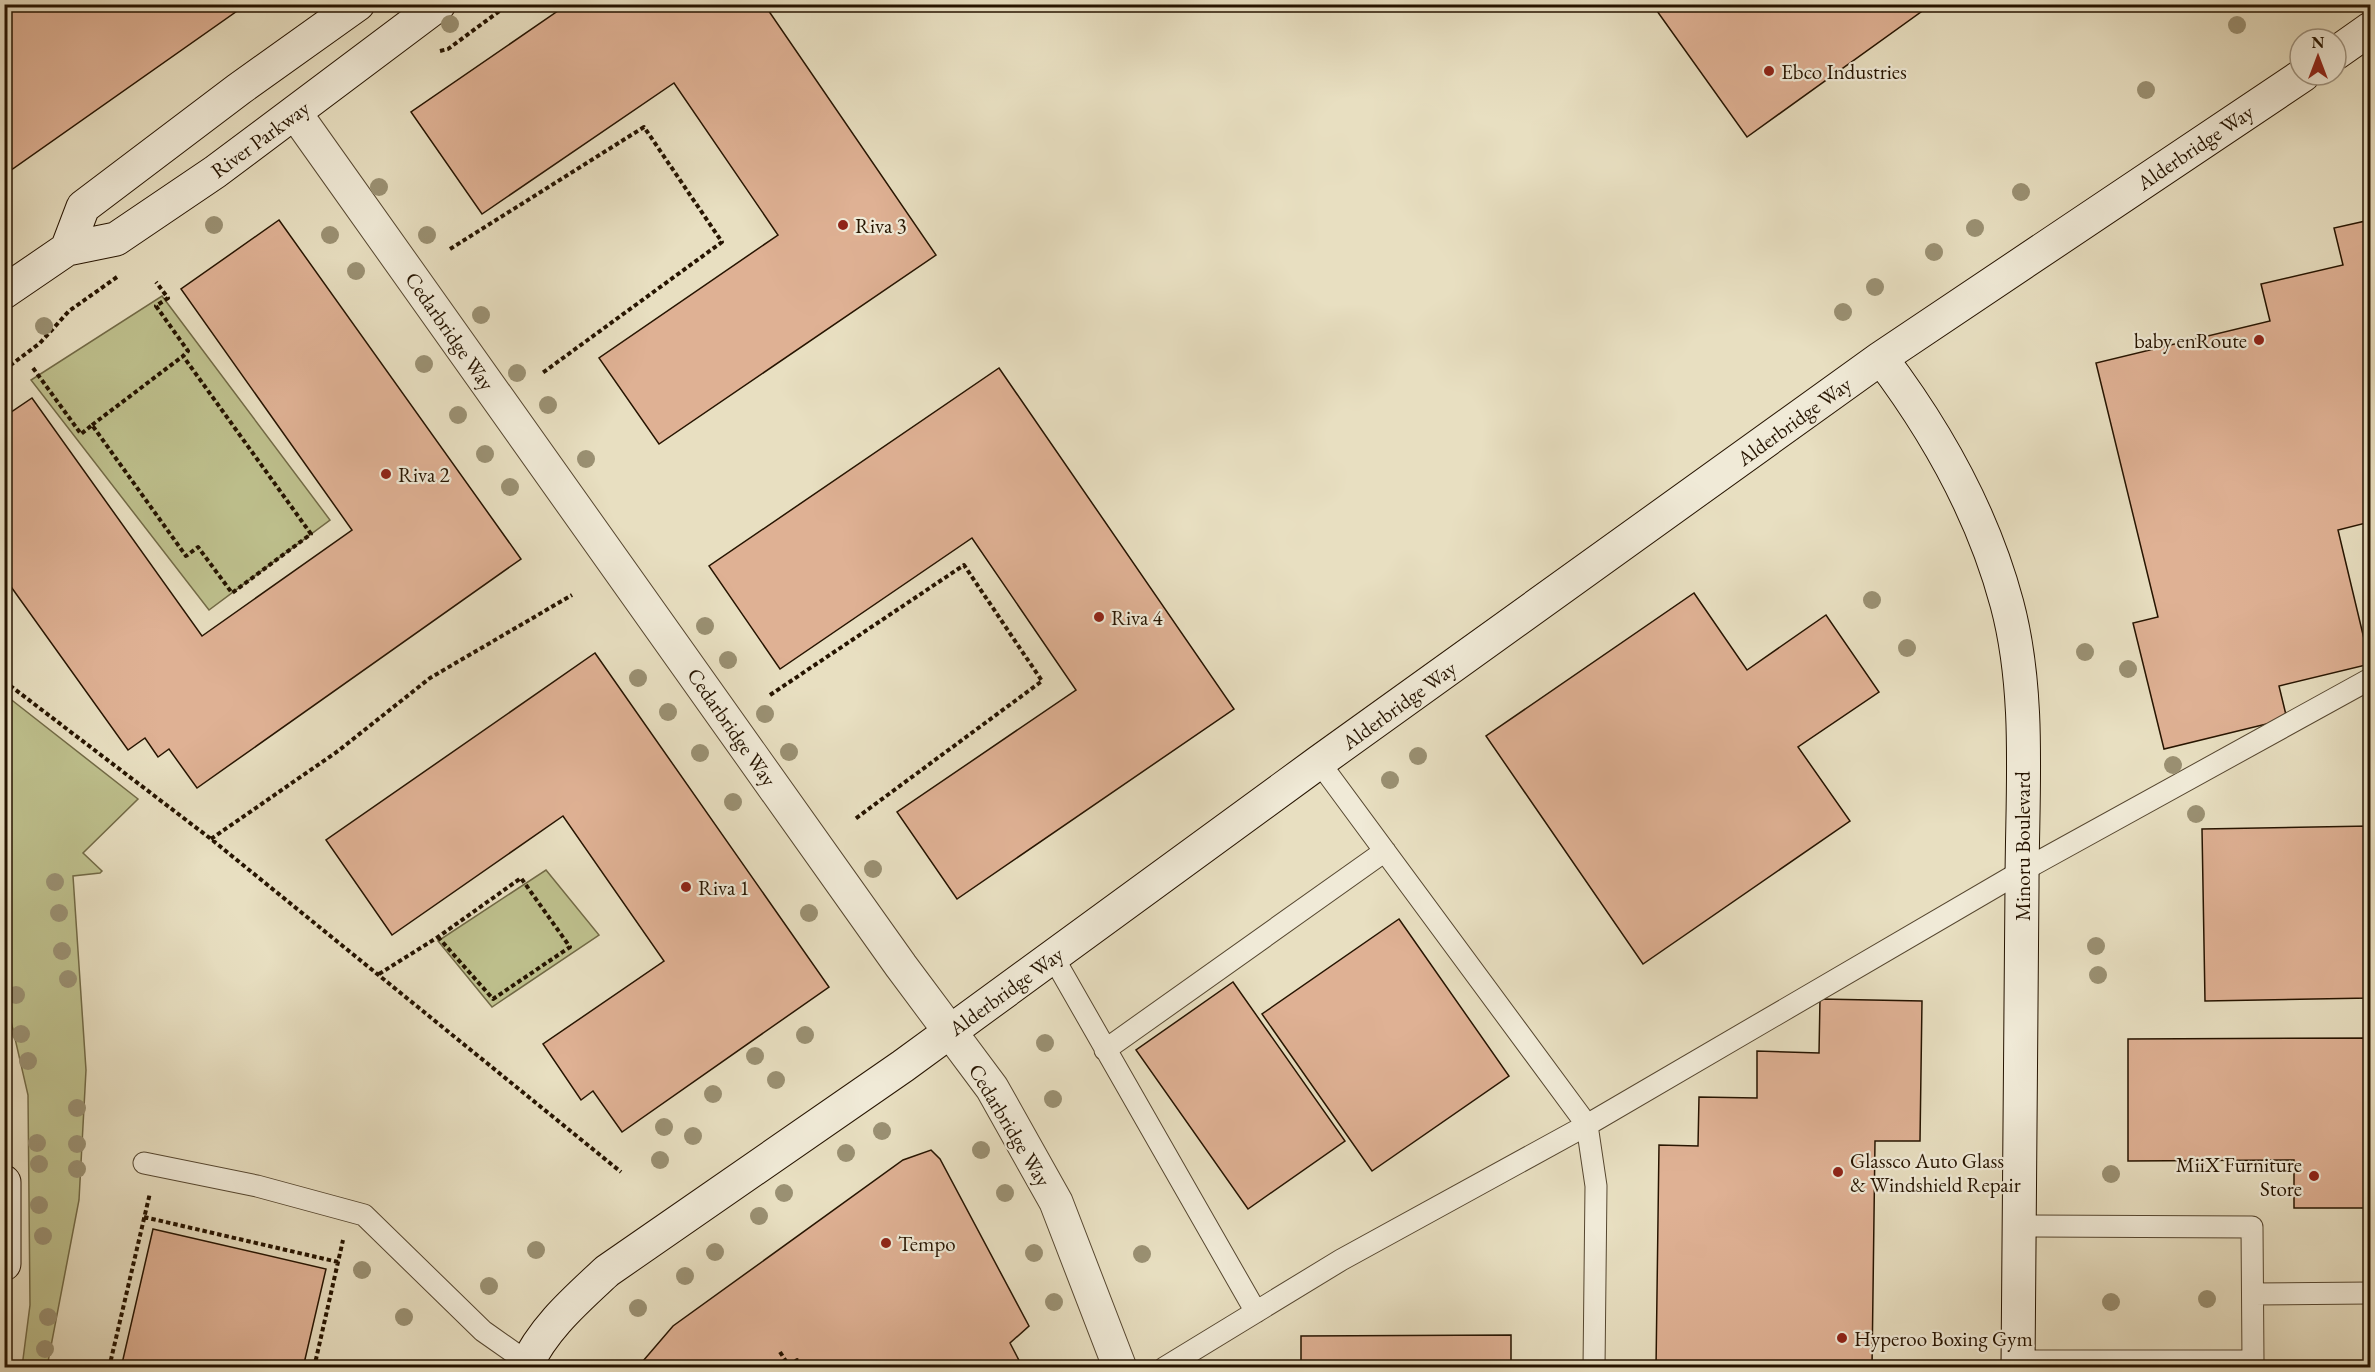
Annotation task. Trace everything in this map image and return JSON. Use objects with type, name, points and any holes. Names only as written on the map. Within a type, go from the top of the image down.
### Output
[{"type":"street","points":[[68,249],[83,207],[239,89],[358,4]]},
{"type":"street","name":"River Parkway","points":[[4,292],[68,249],[116,238],[215,172],[440,4]]},
{"type":"street","points":[[2348,45],[2370,29]]},
{"type":"street","name":"Alderbridge Way","points":[[526,1365],[535,1347],[569,1305],[607,1270],[950,1032],[1319,762],[1881,358],[2288,85]]},
{"type":"street","name":"Cedarbridge Way","points":[[296,113],[992,1088],[1056,1202],[1120,1368]]},
{"type":"street","name":"Minoru Boulevard","points":[[1881,358],[1917,405],[1965,493],[1988,547],[2007,604],[2018,672],[2022,720],[2018,1364]]},
{"type":"street","points":[[4,1182],[4,1264]]},
{"type":"lane","points":[[1164,1368],[1341,1260],[1587,1125],[2022,872],[2370,679]]},
{"type":"lane","points":[[1319,762],[1587,1125],[1596,1186],[1593,1368]]},
{"type":"lane","points":[[1105,1050],[1385,851]]},
{"type":"lane","points":[[1053,957],[1214,1234],[1256,1312]]},
{"type":"lane","points":[[151,1164],[364,1215],[483,1331],[526,1365]]},
{"type":"lane","points":[[2018,1364],[2253,1361],[2252,1227],[2020,1226]]},
{"type":"lane","points":[[2253,1294],[2370,1293]]},
{"type":"path","points":[[450,249],[644,127],[722,242],[541,374]]},
{"type":"path","points":[[33,368],[81,434],[188,351],[156,306],[168,298],[156,282]]},
{"type":"path","points":[[92,425],[186,556],[198,547],[231,593],[311,534],[183,356]]},
{"type":"path","points":[[770,695],[964,565],[1042,681],[855,819]]},
{"type":"path","points":[[211,839],[338,751],[430,678],[572,595]]},
{"type":"path","points":[[4,681],[211,839],[621,1172]]},
{"type":"path","points":[[379,974],[438,937],[521,878],[570,947],[493,999],[438,937]]},
{"type":"path","points":[[109,1368],[144,1217],[151,1164]]},
{"type":"path","points":[[314,1368],[350,1210]]},
{"type":"path","points":[[144,1217],[338,1262]]},
{"type":"path","points":[[780,1352],[789,1366],[797,1360],[802,1368]]},
{"type":"path","points":[[609,1362],[616,1368]]},
{"type":"green space","points":[[162,296],[330,520],[209,610],[31,380]]},
{"type":"green space","points":[[4,694],[138,799],[83,853],[102,871],[73,876],[86,1070],[79,1200],[47,1367],[22,1367],[30,1305],[28,1095],[5,995]]},
{"type":"green space","points":[[546,870],[599,935],[492,1007],[438,941]]},
{"type":"building","points":[[4,4],[247,4],[4,175]]},
{"type":"building","name":"Riva 3","points":[[568,4],[764,4],[936,255],[659,444],[599,358],[778,235],[674,83],[482,214],[411,112]]},
{"type":"building","name":"Ebco Industries","points":[[1652,4],[1932,4],[1747,137]]},
{"type":"building","name":"Riva 2","points":[[279,220],[521,559],[197,788],[169,749],[158,757],[145,738],[128,750],[4,577],[4,417],[32,398],[202,636],[352,530],[181,289]]},
{"type":"building","points":[[2370,220],[2370,522],[2338,530],[2370,664],[2279,686],[2287,719],[2164,749],[2133,623],[2158,617],[2096,363],[2270,321],[2261,284],[2343,265],[2334,228]]},
{"type":"building","name":"Riva 4","points":[[999,368],[1234,709],[957,899],[897,812],[1076,690],[972,538],[780,669],[709,566]]},
{"type":"building","points":[[1694,593],[1747,670],[1826,615],[1879,692],[1798,747],[1850,821],[1643,964],[1486,736]]},
{"type":"building","name":"Riva 1","points":[[595,653],[829,987],[622,1132],[593,1091],[581,1100],[543,1044],[664,961],[563,816],[392,935],[326,840]]},
{"type":"building","points":[[2370,826],[2370,998],[2205,1001],[2202,829]]},
{"type":"building","points":[[1399,919],[1509,1076],[1372,1171],[1262,1014]]},
{"type":"building","points":[[1233,982],[1345,1141],[1248,1209],[1136,1050]]},
{"type":"building","points":[[1820,999],[1922,1001],[1920,1141],[1875,1141],[1872,1368],[1656,1368],[1659,1145],[1698,1146],[1699,1097],[1757,1098],[1757,1051],[1819,1053]]},
{"type":"building","points":[[2370,1038],[2370,1208],[2294,1208],[2294,1160],[2128,1161],[2128,1039]]},
{"type":"building","name":"Tempo","points":[[931,1150],[940,1159],[1029,1326],[1010,1343],[1023,1368],[637,1368],[673,1326],[903,1160]]},
{"type":"building","points":[[153,1229],[326,1269],[303,1368],[121,1368]]},
{"type":"building","points":[[1511,1335],[1511,1368],[1301,1368],[1301,1336]]},
{"type":"place","name":"Ebco Industries","points":[[1769,71]]},
{"type":"place","name":"Riva 3","points":[[843,225]]},
{"type":"place","name":"baby enRoute","points":[[2259,340]]},
{"type":"place","name":"Riva 2","points":[[386,474]]},
{"type":"place","name":"Riva 4","points":[[1099,617]]},
{"type":"place","name":"Riva 1","points":[[686,887]]},
{"type":"place","name":"Glassco Auto Glass & Windshield Repair","points":[[1838,1172]]},
{"type":"place","name":"MiiX Furniture Store","points":[[2314,1176]]},
{"type":"place","name":"Tempo","points":[[886,1243]]},
{"type":"place","name":"Hyperoo Boxing Gym","points":[[1842,1338]]}]
